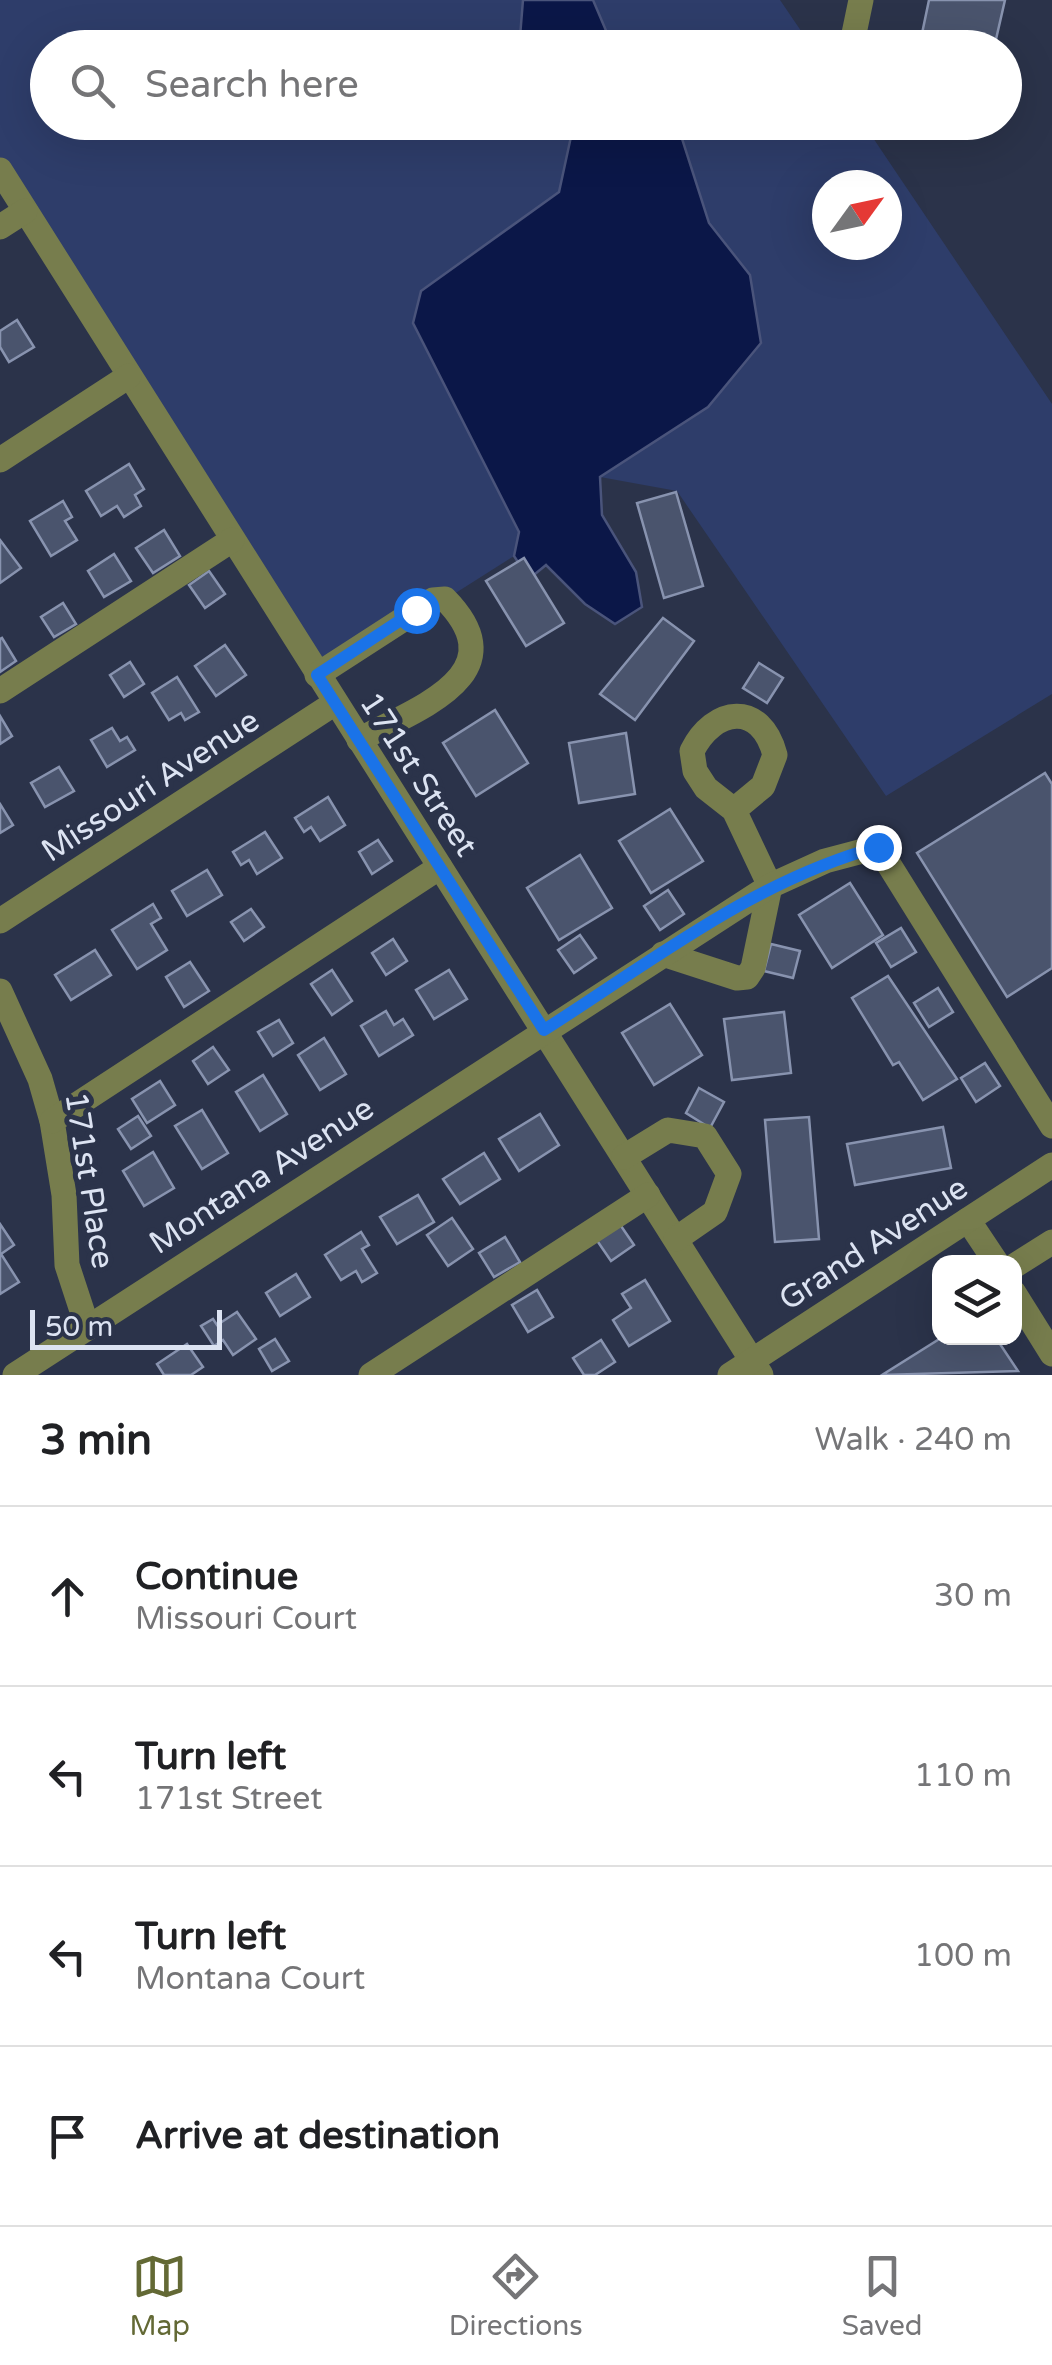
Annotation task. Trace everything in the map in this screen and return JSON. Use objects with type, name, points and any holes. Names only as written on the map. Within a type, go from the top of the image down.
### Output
[{"type":"street","points":[[855,30],[862,0]]},
{"type":"street","name":"171st Street","points":[[0,170],[757,1368]]},
{"type":"street","points":[[0,228],[25,211]]},
{"type":"street","points":[[0,460],[129,376]]},
{"type":"street","points":[[0,691],[232,540]]},
{"type":"street","points":[[317,675],[433,600],[444,599],[456,611],[470,638],[472,654],[459,681],[359,740]]},
{"type":"street","name":"Missouri Avenue","points":[[0,921],[335,703]]},
{"type":"street","points":[[663,954],[747,977],[770,886],[734,810]]},
{"type":"street","name":"Montana Avenue","points":[[14,1375],[770,886],[826,861],[878,847],[1052,1126]]},
{"type":"street","points":[[52,1120],[440,867]]},
{"type":"street","name":"171st Place","points":[[0,991],[40,1079],[52,1120],[64,1195],[67,1265],[87,1326]]},
{"type":"street","points":[[624,1158],[668,1130],[704,1136],[729,1174],[715,1212],[676,1239]]},
{"type":"street","name":"Grand Avenue","points":[[730,1375],[757,1368],[1052,1165]]},
{"type":"street","points":[[372,1375],[648,1195]]},
{"type":"street","points":[[968,1220],[991,1255]]},
{"type":"street","points":[[1022,1261],[1052,1242]]},
{"type":"street","points":[[1022,1305],[1052,1354]]},
{"type":"shaded area","points":[[0,0],[780,0],[800,30],[30,30],[30,140],[874,140],[895,170],[812,170],[812,260],[902,260],[902,181],[1052,404],[1052,694],[886,796],[677,491],[600,477],[514,556],[320,679],[0,170]]},
{"type":"shaded area","points":[[523,0],[593,0],[606,30],[521,30]]},
{"type":"shaded area","points":[[570,140],[682,140],[709,223],[750,275],[761,343],[708,407],[600,477],[602,515],[636,572],[642,607],[615,624],[585,604],[546,565],[529,579],[514,556],[519,532],[413,323],[421,291],[559,192]]},
{"type":"building","points":[[929,0],[1005,0],[998,30],[923,30]]},
{"type":"building","points":[[17,320],[34,347],[9,362],[0,347],[0,331]]},
{"type":"building","points":[[129,464],[144,489],[135,495],[141,506],[124,517],[117,506],[101,516],[86,491]]},
{"type":"building","points":[[676,492],[703,586],[664,598],[637,503]]},
{"type":"building","points":[[63,501],[72,517],[65,521],[77,540],[51,556],[30,521]]},
{"type":"building","points":[[164,530],[180,556],[153,573],[136,548]]},
{"type":"building","points":[[0,540],[21,568],[0,583]]},
{"type":"building","points":[[114,554],[131,581],[104,597],[88,571]]},
{"type":"building","points":[[524,558],[564,623],[526,646],[486,581]]},
{"type":"building","points":[[209,571],[225,594],[205,608],[189,585]]},
{"type":"building","points":[[63,603],[76,624],[54,637],[41,617]]},
{"type":"building","points":[[663,618],[694,641],[635,720],[600,694]]},
{"type":"building","points":[[0,639],[16,661],[0,672]]},
{"type":"building","points":[[225,645],[246,675],[216,696],[195,666]]},
{"type":"building","points":[[130,662],[144,684],[124,697],[110,675]]},
{"type":"building","points":[[759,663],[783,678],[767,703],[743,688]]},
{"type":"building","points":[[177,677],[199,712],[185,720],[181,713],[169,720],[152,693]]},
{"type":"building","points":[[495,710],[528,763],[476,796],[443,743]]},
{"type":"building","points":[[0,716],[12,736],[0,744]]},
{"type":"building","points":[[112,728],[120,741],[127,737],[135,750],[107,767],[91,740]]},
{"type":"building","points":[[626,733],[635,794],[579,803],[569,743]]},
{"type":"building","points":[[59,767],[74,791],[45,807],[31,783]]},
{"type":"building","points":[[1045,773],[1052,784],[1052,968],[1007,997],[917,853]]},
{"type":"building","points":[[328,797],[345,825],[320,841],[311,827],[304,832],[295,818]]},
{"type":"building","points":[[0,804],[13,825],[0,833]]},
{"type":"building","points":[[670,809],[703,861],[651,893],[619,841]]},
{"type":"building","points":[[265,832],[282,858],[257,874],[249,860],[241,865],[233,852]]},
{"type":"building","points":[[378,840],[392,861],[372,874],[359,852]]},
{"type":"building","points":[[580,855],[612,908],[559,940],[527,888]]},
{"type":"building","points":[[207,870],[222,895],[187,916],[172,891]]},
{"type":"building","points":[[850,883],[883,935],[832,968],[799,915]]},
{"type":"building","points":[[668,890],[684,914],[660,930],[644,906]]},
{"type":"building","points":[[153,904],[161,918],[151,924],[167,950],[137,969],[112,930]]},
{"type":"building","points":[[251,909],[264,927],[244,941],[231,922]]},
{"type":"building","points":[[901,928],[916,952],[891,967],[876,943]]},
{"type":"building","points":[[580,935],[596,958],[574,973],[558,950]]},
{"type":"building","points":[[393,939],[407,961],[386,975],[372,953]]},
{"type":"building","points":[[771,944],[800,951],[793,978],[764,971]]},
{"type":"building","points":[[95,950],[111,975],[71,1000],[55,975]]},
{"type":"building","points":[[190,962],[209,991],[184,1007],[166,977]]},
{"type":"building","points":[[332,970],[352,1001],[332,1015],[311,984]]},
{"type":"building","points":[[449,970],[467,999],[434,1019],[416,990]]},
{"type":"building","points":[[888,976],[957,1079],[923,1100],[899,1062],[893,1065],[852,998]]},
{"type":"building","points":[[938,988],[953,1012],[929,1027],[914,1003]]},
{"type":"building","points":[[670,1004],[702,1055],[654,1085],[622,1033]]},
{"type":"building","points":[[386,1011],[394,1025],[403,1019],[413,1035],[379,1056],[361,1026]]},
{"type":"building","points":[[784,1012],[791,1073],[732,1080],[724,1019]]},
{"type":"building","points":[[279,1020],[293,1043],[273,1056],[258,1032]]},
{"type":"building","points":[[324,1038],[346,1074],[320,1090],[298,1055]]},
{"type":"building","points":[[213,1047],[229,1070],[208,1084],[193,1061]]},
{"type":"building","points":[[985,1063],[1000,1086],[976,1102],[961,1078]]},
{"type":"building","points":[[263,1075],[287,1114],[260,1131],[236,1092]]},
{"type":"building","points":[[160,1081],[175,1105],[147,1123],[132,1099]]},
{"type":"building","points":[[699,1088],[724,1102],[710,1128],[686,1113]]},
{"type":"building","points":[[202,1110],[228,1153],[202,1169],[175,1126]]},
{"type":"building","points":[[540,1114],[559,1145],[519,1171],[499,1139]]},
{"type":"building","points":[[138,1116],[151,1136],[131,1149],[118,1129]]},
{"type":"building","points":[[809,1117],[819,1239],[775,1242],[765,1120]]},
{"type":"building","points":[[943,1127],[951,1168],[855,1185],[847,1144]]},
{"type":"building","points":[[153,1152],[174,1188],[144,1206],[123,1171]]},
{"type":"building","points":[[484,1153],[500,1179],[460,1204],[443,1179]]},
{"type":"building","points":[[418,1195],[434,1222],[397,1244],[380,1217]]},
{"type":"building","points":[[452,1218],[473,1249],[448,1266],[427,1235]]},
{"type":"building","points":[[619,1223],[634,1245],[611,1261],[596,1239]]},
{"type":"building","points":[[0,1224],[14,1245],[1,1254],[19,1282],[0,1294]]},
{"type":"building","points":[[361,1232],[369,1245],[362,1249],[377,1273],[362,1282],[356,1271],[341,1280],[325,1255]]},
{"type":"building","points":[[505,1237],[520,1262],[494,1277],[479,1253]]},
{"type":"building","points":[[296,1274],[310,1297],[280,1316],[266,1293]]},
{"type":"building","points":[[645,1280],[670,1321],[629,1346],[613,1320],[631,1308],[622,1294]]},
{"type":"building","points":[[537,1290],[553,1317],[528,1332],[512,1305]]},
{"type":"building","points":[[237,1312],[256,1339],[233,1355],[223,1340],[214,1346],[201,1326],[213,1319],[217,1325]]},
{"type":"building","points":[[275,1339],[289,1361],[272,1371],[259,1349]]},
{"type":"building","points":[[601,1340],[615,1362],[595,1375],[584,1375],[573,1358]]},
{"type":"building","points":[[187,1344],[203,1367],[191,1375],[164,1375],[157,1364]]},
{"type":"building","points":[[932,1344],[1001,1345],[1018,1371],[882,1375]]},
{"type":"route","points":[[416,610],[317,675],[544,1030],[770,886],[826,861],[878,847]]}]
